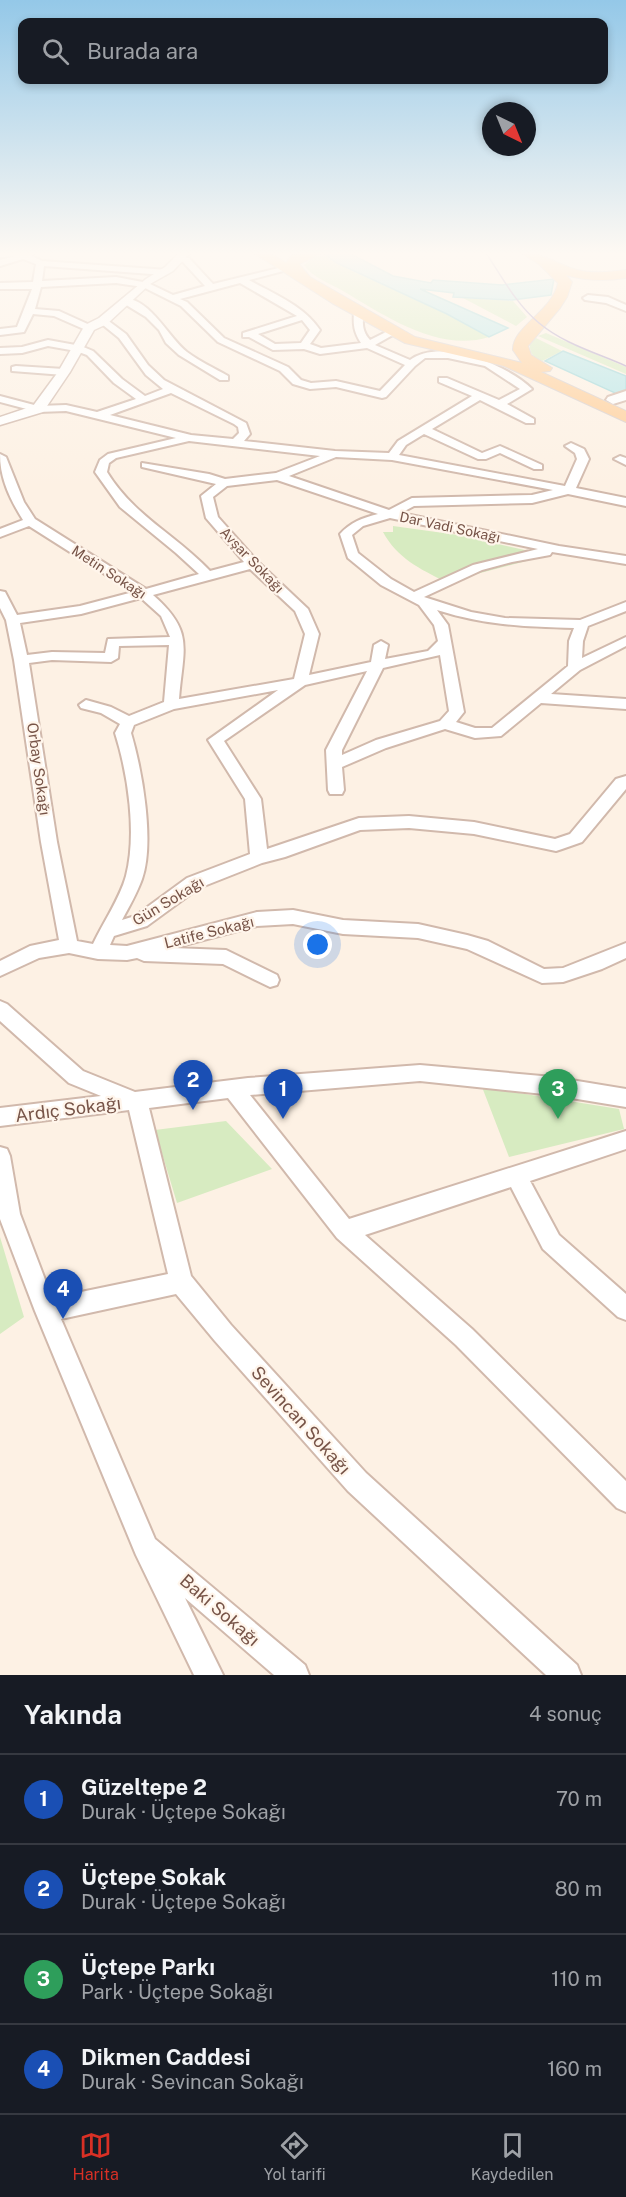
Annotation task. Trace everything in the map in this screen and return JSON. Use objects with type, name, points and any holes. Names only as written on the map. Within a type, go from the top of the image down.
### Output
[{"type":"main road","points":[[393,332],[448,343],[473,345],[501,341],[519,331]]},
{"type":"main road","points":[[530,331],[519,346],[522,355],[532,363],[621,400]]},
{"type":"main road","points":[[393,332],[420,343],[509,363],[626,417]]},
{"type":"main road","points":[[569,391],[603,400],[621,400]]},
{"type":"street","points":[[38,409],[86,331]]},
{"type":"street","points":[[115,331],[127,341],[131,351],[148,373],[171,390],[208,409],[230,416],[242,425],[245,434],[237,441]]},
{"type":"street","points":[[164,331],[169,341],[182,353],[224,378]]},
{"type":"street","points":[[212,331],[221,340],[284,369],[297,382],[310,386],[332,383],[382,395],[411,364],[423,355],[448,355],[488,364],[526,389],[499,404]]},
{"type":"street","points":[[221,340],[259,331]]},
{"type":"street","points":[[305,346],[314,331]]},
{"type":"street","points":[[358,331],[367,345],[411,364]]},
{"type":"street","points":[[251,334],[273,347],[305,346],[320,351],[367,345],[393,332]]},
{"type":"street","points":[[0,351],[22,350],[48,343],[78,348],[90,353],[118,381],[143,399]]},
{"type":"street","points":[[16,369],[63,372]]},
{"type":"street","points":[[443,380],[499,404],[530,421]]},
{"type":"street","points":[[100,415],[171,390]]},
{"type":"street","points":[[392,457],[402,443],[479,396]]},
{"type":"street","points":[[0,399],[38,409]]},
{"type":"street","points":[[0,421],[38,409],[66,408],[191,438],[237,441],[335,454],[392,457],[626,502]]},
{"type":"street","points":[[424,430],[482,457],[500,449],[538,466]]},
{"type":"street","points":[[191,438],[112,456],[104,462],[100,472],[122,505],[195,562],[208,577]]},
{"type":"street","points":[[569,490],[583,459],[580,451],[571,446]]},
{"type":"street","points":[[146,465],[209,477],[224,483],[278,476],[335,454]]},
{"type":"street","name":"Metin Sokağı","points":[[0,457],[18,502],[30,521],[145,594],[167,614],[177,634],[171,705]]},
{"type":"street","name":"Dar Vadi Sokağı","points":[[278,476],[390,514],[559,550],[626,560]]},
{"type":"street","name":"Avşar Sokağı","points":[[224,483],[207,496],[212,518],[252,564],[301,609],[312,634],[300,682]]},
{"type":"street","points":[[569,490],[532,499],[412,502],[390,514],[359,523],[346,534],[352,555],[386,582],[419,600],[469,616],[505,622],[582,624],[626,606]]},
{"type":"street","points":[[0,533],[30,521]]},
{"type":"street","points":[[419,600],[439,583],[486,563],[523,554],[559,550]]},
{"type":"street","points":[[13,620],[81,610],[252,564]]},
{"type":"street","name":"Orbay Sokağı","points":[[0,595],[13,620],[21,660],[49,842],[69,946]]},
{"type":"street","points":[[334,764],[381,744],[445,724],[457,712],[441,625],[419,600]]},
{"type":"street","points":[[574,667],[576,641],[582,624]]},
{"type":"street","points":[[21,660],[52,656],[111,658],[113,642],[176,641]]},
{"type":"street","points":[[445,724],[475,733],[496,733],[574,667],[626,641]]},
{"type":"street","points":[[98,952],[134,877],[139,836],[132,762],[123,733],[128,722],[171,705],[300,682],[433,654],[445,642]]},
{"type":"street","points":[[336,790],[334,750],[377,665],[381,645]]},
{"type":"street","points":[[260,857],[253,800],[216,740],[300,682]]},
{"type":"street","points":[[539,698],[626,704]]},
{"type":"street","points":[[86,705],[106,710],[128,722]]},
{"type":"street","name":"Gün Sokağı","points":[[110,931],[141,921],[194,883],[260,857],[279,853],[359,824],[409,822],[474,828],[556,845],[576,838],[624,783]]},
{"type":"street","name":"Latife Sokağı","points":[[0,969],[36,951],[69,946],[98,952],[127,953],[257,919],[293,917],[343,927],[418,931],[467,942],[482,946],[542,976],[563,975],[596,964],[626,950]]},
{"type":"street","points":[[127,953],[226,957],[270,980]]},
{"type":"street","points":[[0,1009],[76,1077],[136,1101]]},
{"type":"street","name":"Ardıç Sokağı","points":[[0,1117],[233,1089],[420,1073],[553,1086],[626,1098]]},
{"type":"street","points":[[233,1089],[345,1231],[464,1337],[626,1499]]},
{"type":"street","name":"Sevincan Sokağı","points":[[136,1101],[181,1282],[223,1334],[357,1482],[567,1675]]},
{"type":"street","points":[[345,1231],[626,1140]]},
{"type":"street","points":[[0,1156],[9,1214],[46,1311],[145,1546],[209,1675]]},
{"type":"street","points":[[517,1177],[551,1242],[626,1309]]},
{"type":"street","points":[[46,1311],[181,1282]]},
{"type":"street","name":"Baki Sokağı","points":[[145,1546],[295,1675]]},
{"type":"green space","points":[[418,331],[478,331],[489,337],[470,341],[431,336]]},
{"type":"green space","points":[[546,333],[626,367],[626,374],[538,336]]},
{"type":"green space","points":[[536,338],[562,351],[542,361],[539,360],[532,355],[530,350],[530,343]]},
{"type":"green space","points":[[393,526],[458,535],[542,554],[542,557],[446,582],[418,567],[395,549],[383,532],[393,532]]},
{"type":"green space","points":[[482,1087],[619,1109],[624,1129],[509,1157]]},
{"type":"green space","points":[[226,1121],[272,1169],[177,1203],[155,1130]]},
{"type":"green space","points":[[0,1237],[24,1317],[0,1334]]},
{"type":"water","points":[[478,331],[501,331],[489,337]]},
{"type":"water","points":[[563,351],[626,376],[626,398],[545,361]]},
{"type":"tram line","points":[[551,331],[570,342],[626,366]]},
{"type":"place","name":"Üçtepe Sokak","points":[[193,1110]]},
{"type":"place","name":"Güzeltepe 2","points":[[283,1119]]},
{"type":"place","name":"Üçtepe Parkı","points":[[558,1119]]},
{"type":"place","name":"Dikmen Caddesi","points":[[63,1319]]}]
